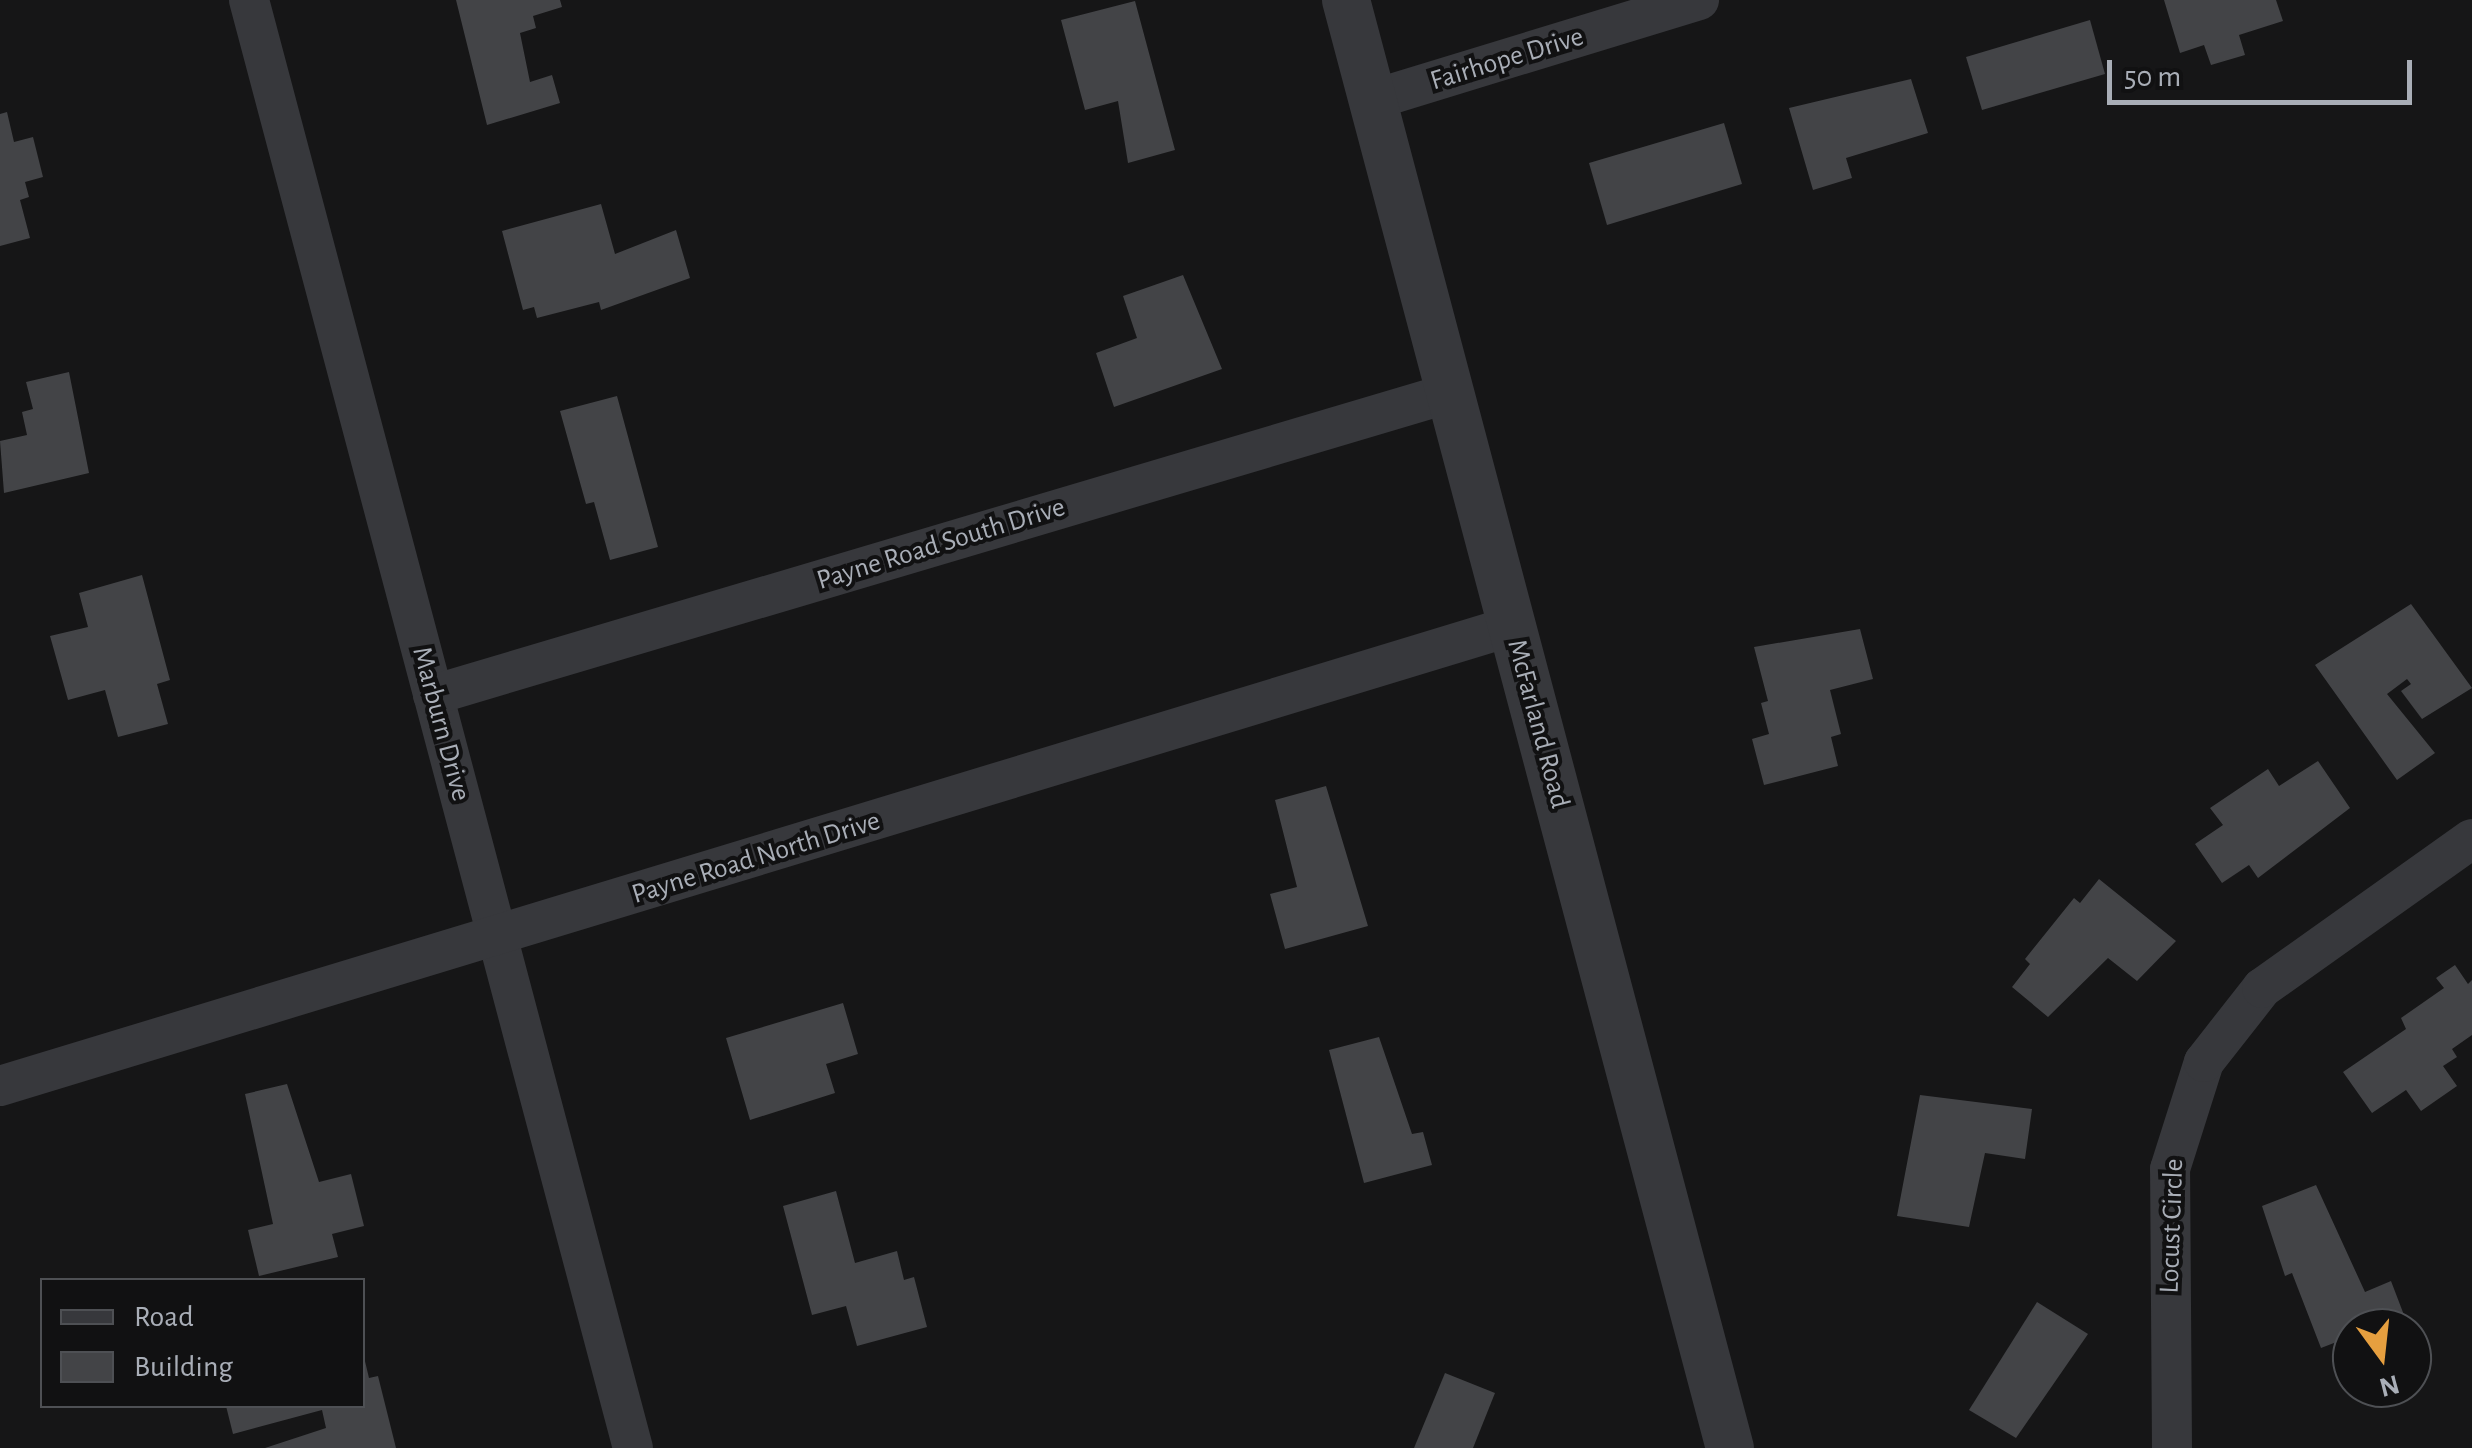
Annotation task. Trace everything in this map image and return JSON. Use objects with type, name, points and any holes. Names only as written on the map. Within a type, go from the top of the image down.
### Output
[{"type":"street","name":"Marburn Drive","points":[[249,0],[632,1448]]},
{"type":"street","name":"McFarland Road","points":[[1346,0],[1730,1448]]},
{"type":"street","name":"Fairhope Drive","points":[[1372,100],[1699,0]]},
{"type":"street","name":"Payne Road South Drive","points":[[433,695],[1450,392]]},
{"type":"street","name":"Payne Road North Drive","points":[[0,1086],[1512,626]]},
{"type":"street","name":"Locust Circle","points":[[2172,1448],[2170,1168],[2204,1062],[2262,988],[2472,839]]},
{"type":"building","points":[[456,0],[560,0],[562,7],[533,16],[536,28],[520,33],[530,82],[552,75],[560,103],[487,125]]},
{"type":"building","points":[[2164,0],[2276,0],[2283,21],[2239,35],[2245,55],[2211,65],[2204,45],[2180,53]]},
{"type":"building","points":[[1135,1],[1175,150],[1128,163],[1118,101],[1085,110],[1061,20]]},
{"type":"building","points":[[2090,20],[2105,74],[1982,110],[1966,57]]},
{"type":"building","points":[[1911,79],[1928,133],[1846,158],[1852,178],[1813,190],[1789,108]]},
{"type":"building","points":[[7,112],[14,142],[33,137],[43,177],[25,182],[29,197],[20,200],[30,238],[0,246],[0,114]]},
{"type":"building","points":[[1724,123],[1742,184],[1607,225],[1589,163]]},
{"type":"building","points":[[601,204],[615,254],[676,230],[690,278],[601,310],[599,302],[537,318],[534,307],[523,310],[502,231]]},
{"type":"building","points":[[1183,275],[1222,369],[1114,407],[1096,353],[1137,338],[1123,296]]},
{"type":"building","points":[[69,372],[89,473],[4,493],[0,441],[27,435],[22,412],[33,409],[26,382]]},
{"type":"building","points":[[617,396],[658,547],[610,560],[594,502],[586,504],[560,411]]},
{"type":"building","points":[[142,575],[170,680],[157,684],[168,724],[118,737],[105,690],[68,700],[50,636],[88,627],[79,593]]},
{"type":"building","points":[[2411,604],[2472,688],[2422,719],[2401,691],[2411,684],[2407,679],[2387,694],[2435,753],[2397,780],[2315,665]]},
{"type":"building","points":[[1860,629],[1873,679],[1830,690],[1841,734],[1831,737],[1838,766],[1764,785],[1752,739],[1769,734],[1761,703],[1768,701],[1754,647]]},
{"type":"building","points":[[2318,761],[2350,808],[2258,878],[2249,865],[2222,883],[2195,844],[2223,825],[2210,808],[2268,769],[2279,786]]},
{"type":"building","points":[[1326,786],[1368,926],[1285,949],[1270,894],[1297,887],[1275,800]]},
{"type":"building","points":[[2099,879],[2176,941],[2137,981],[2108,958],[2048,1017],[2012,987],[2030,964],[2025,959],[2074,898],[2080,903]]},
{"type":"building","points":[[2455,965],[2468,984],[2472,980],[2472,1035],[2452,1049],[2457,1057],[2443,1066],[2457,1086],[2421,1111],[2406,1090],[2372,1113],[2343,1072],[2406,1029],[2401,1018],[2444,988],[2436,978]]},
{"type":"building","points":[[843,1003],[858,1054],[826,1064],[835,1093],[750,1120],[726,1038]]},
{"type":"building","points":[[1379,1037],[1412,1134],[1423,1132],[1432,1165],[1364,1183],[1329,1050]]},
{"type":"building","points":[[287,1084],[319,1182],[351,1174],[364,1226],[332,1234],[338,1257],[259,1276],[248,1230],[273,1224],[245,1094]]},
{"type":"building","points":[[1920,1095],[2032,1109],[2025,1159],[1985,1153],[1969,1227],[1897,1216]]},
{"type":"building","points":[[2316,1185],[2365,1292],[2391,1281],[2401,1308],[2332,1308],[2332,1344],[2321,1348],[2292,1273],[2285,1276],[2262,1206]]},
{"type":"building","points":[[836,1191],[855,1263],[897,1251],[904,1280],[914,1277],[927,1327],[857,1346],[846,1306],[812,1315],[783,1206]]},
{"type":"building","points":[[2037,1302],[2088,1334],[2016,1438],[1969,1410]]},
{"type":"building","points":[[365,1361],[369,1378],[378,1376],[396,1448],[265,1448],[326,1428],[322,1410],[233,1434],[226,1408],[365,1408]]},
{"type":"building","points":[[1445,1373],[1495,1393],[1473,1448],[1414,1448]]}]
